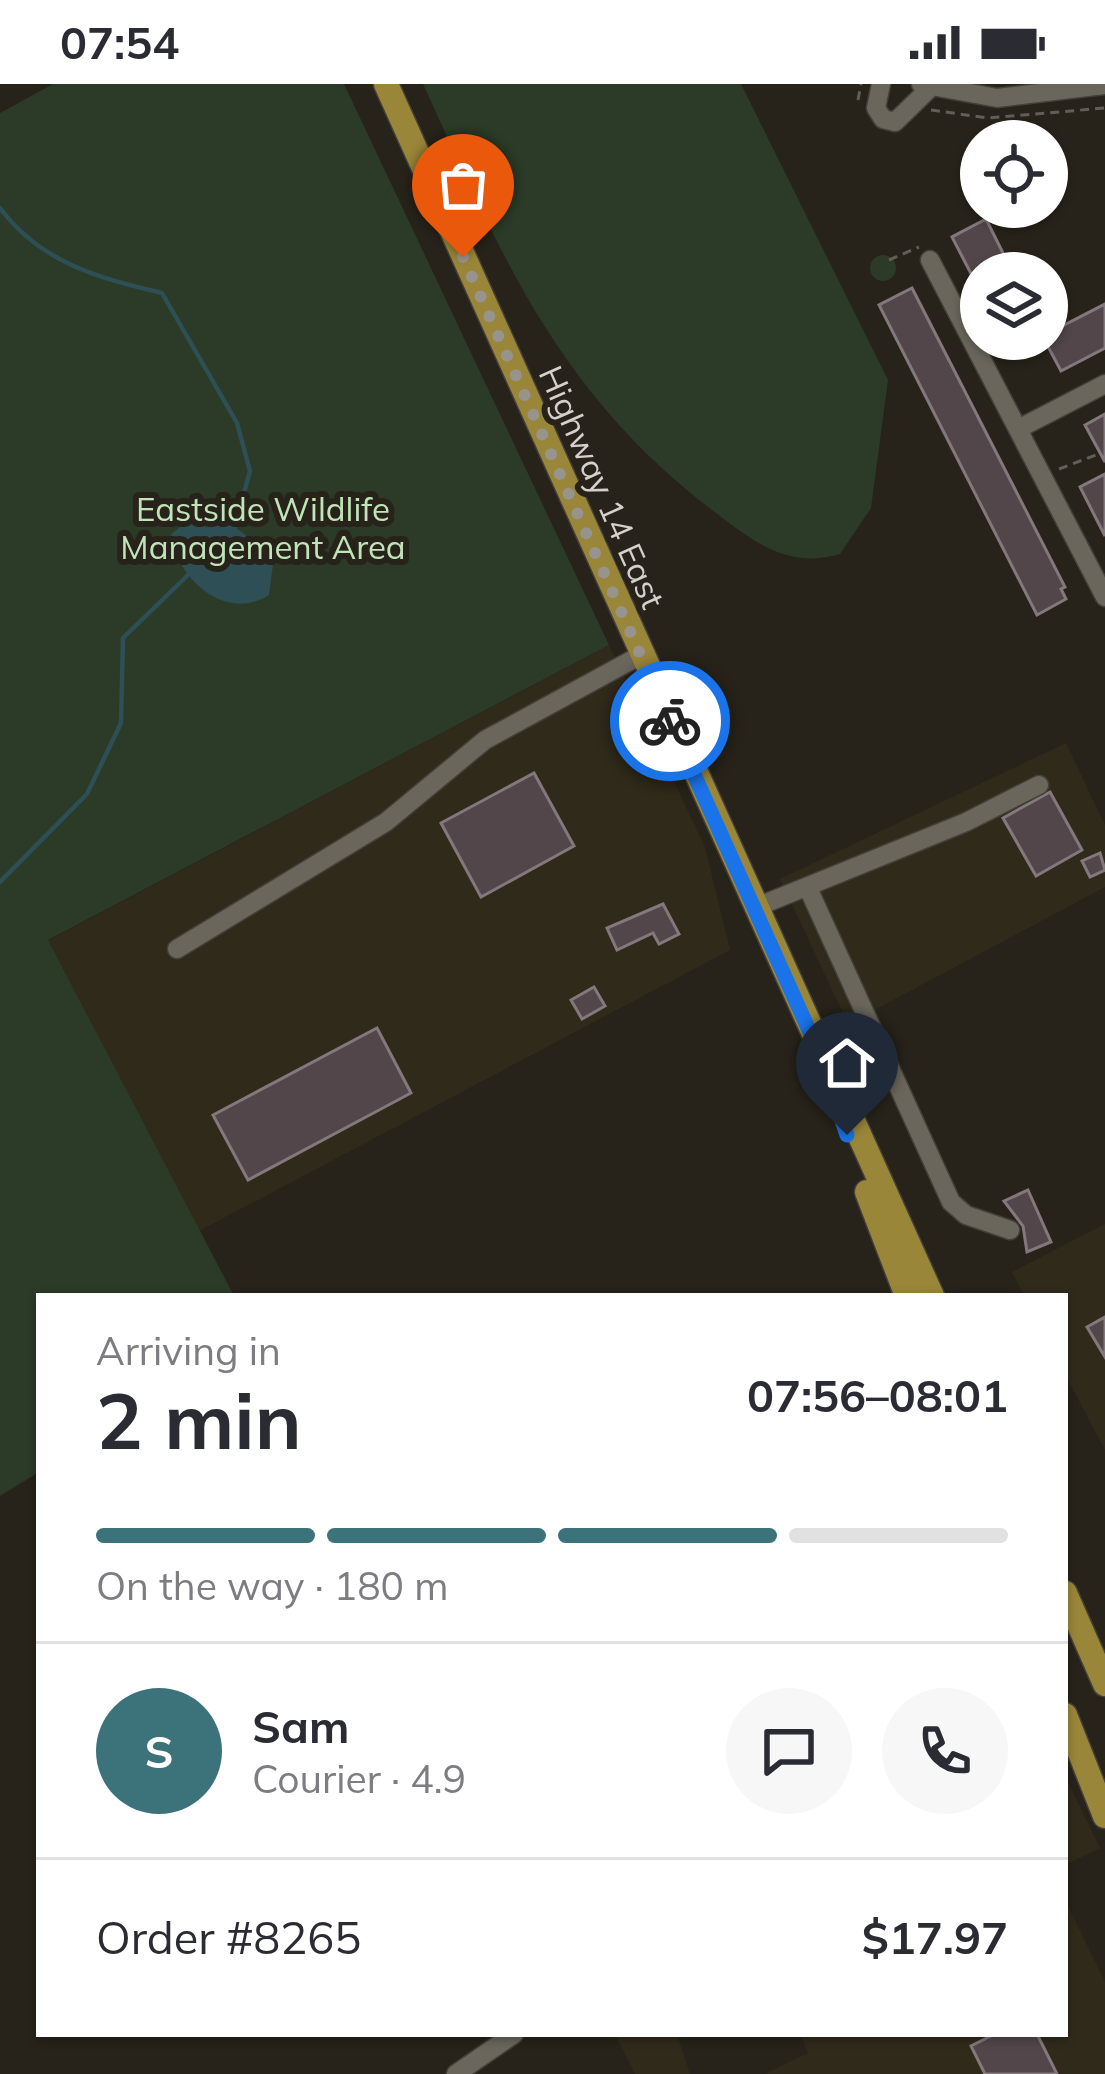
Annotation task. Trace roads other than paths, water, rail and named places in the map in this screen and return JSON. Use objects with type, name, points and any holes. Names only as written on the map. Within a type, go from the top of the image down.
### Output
[{"type":"main road","name":"Highway 14 East","points":[[386,84],[931,1293]]},
{"type":"main road","name":"Highway 14 East","points":[[817,1048],[906,1293]]},
{"type":"main road","points":[[1068,1600],[1105,1684]]},
{"type":"main road","points":[[1068,1720],[1098,1781],[1105,1816]]},
{"type":"street","points":[[881,84],[876,108],[883,119],[895,122],[925,86],[998,98],[1105,85]]},
{"type":"street","points":[[930,260],[1105,597]]},
{"type":"street","points":[[1018,429],[1105,384]]},
{"type":"street","points":[[178,950],[386,822],[485,740],[640,655]]},
{"type":"street","points":[[754,908],[1039,785]]},
{"type":"street","points":[[808,888],[951,1202],[966,1215],[1010,1230]]},
{"type":"street","points":[[456,2074],[482,2067],[508,2040]]},
{"type":"water","points":[[217,513],[262,548],[273,564],[269,595],[252,602],[220,600],[205,592],[182,566],[171,534],[197,514]]},
{"type":"waterway","points":[[0,208],[34,242],[73,266],[162,293],[237,423],[250,471],[232,536]]},
{"type":"waterway","points":[[0,882],[87,794],[121,723],[123,638],[188,575]]},
{"type":"park label","name":"Eastside Wildlife Management Area","points":[[263,528]]}]
